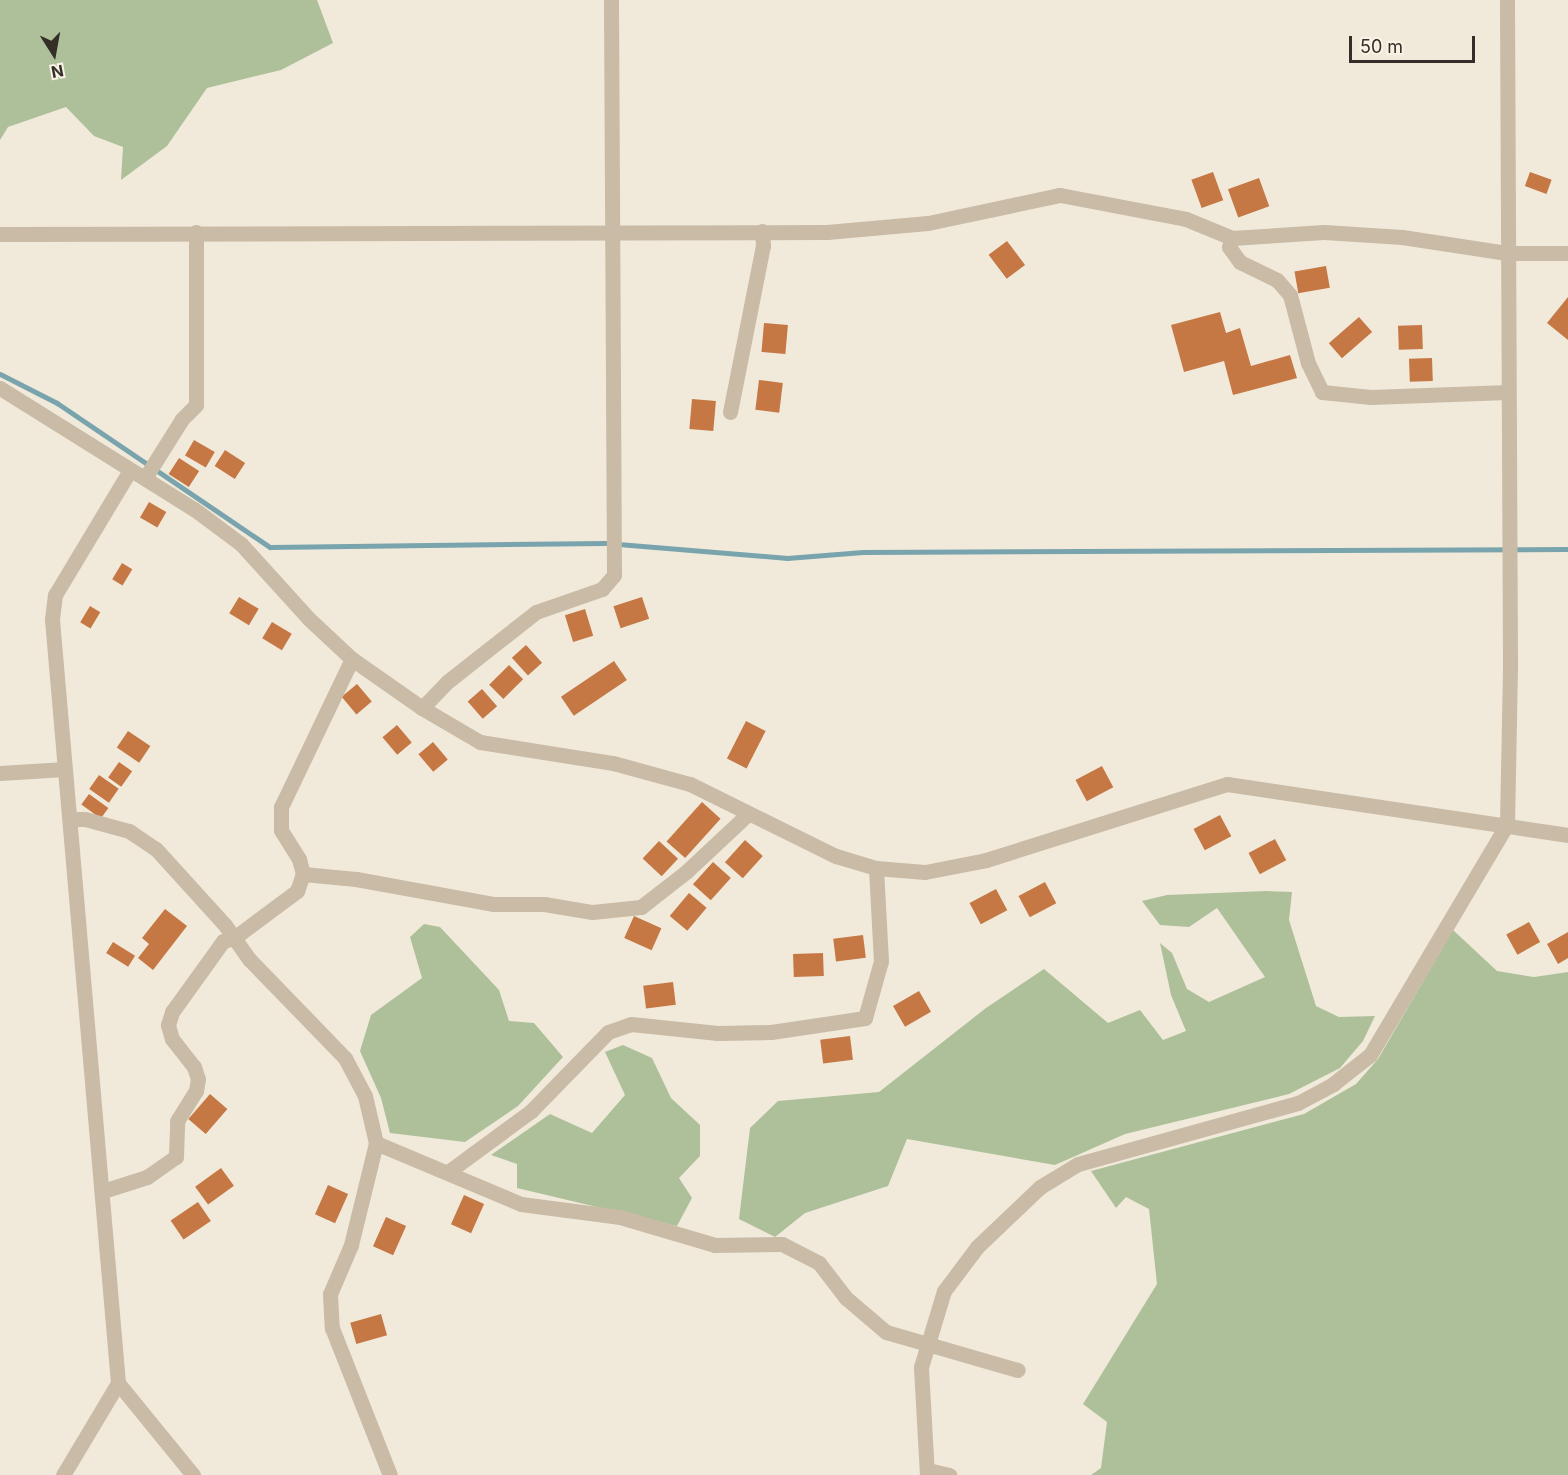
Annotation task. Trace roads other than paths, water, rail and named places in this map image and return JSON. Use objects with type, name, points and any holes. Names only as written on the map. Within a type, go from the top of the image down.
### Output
[{"type":"street","points":[[422,708],[447,682],[536,612],[602,589],[614,575],[611,0]]},
{"type":"street","points":[[949,1475],[927,1472],[921,1367],[944,1291],[977,1247],[1040,1187],[1078,1164],[1298,1103],[1333,1084],[1370,1055],[1507,824],[1507,0]]},
{"type":"street","points":[[0,234],[611,229],[826,232],[928,223],[1060,195],[1186,219],[1232,238],[1324,232],[1402,237],[1507,253],[1568,253]]},
{"type":"street","points":[[730,412],[763,246],[762,231]]},
{"type":"street","points":[[145,478],[182,419],[196,405],[196,232]]},
{"type":"street","points":[[1232,238],[1229,247],[1240,262],[1277,280],[1290,295],[1308,363],[1322,392],[1371,397],[1508,392]]},
{"type":"street","points":[[0,388],[39,410],[129,472],[145,478],[241,544],[308,618],[352,658],[422,708],[480,742],[613,763],[690,784],[836,856],[876,868],[925,872],[986,860],[1227,783],[1568,834]]},
{"type":"street","points":[[129,472],[55,595],[52,619],[118,1383],[193,1475]]},
{"type":"street","points":[[103,1191],[138,1181],[176,1157],[177,1121],[196,1091],[198,1079],[168,1025],[172,1012],[224,941],[234,938],[297,891],[303,874],[299,859],[281,830],[281,807],[352,658]]},
{"type":"street","points":[[0,773],[65,769]]},
{"type":"street","points":[[303,874],[356,879],[493,904],[544,904],[592,912],[640,907],[687,871],[748,814]]},
{"type":"street","points":[[71,819],[85,819],[129,831],[156,849],[234,938],[249,959],[345,1058],[365,1096],[376,1143],[351,1245],[330,1294],[332,1328],[390,1475]]},
{"type":"street","points":[[448,1172],[531,1111],[608,1032],[623,1026],[656,1024],[718,1033],[771,1032],[865,1018],[881,961],[876,868]]},
{"type":"street","points":[[376,1143],[520,1204],[620,1217],[715,1245],[782,1244],[819,1263],[846,1298],[886,1332],[926,1346],[1018,1370]]},
{"type":"street","points":[[63,1475],[118,1383]]},
{"type":"waterway","points":[[0,374],[57,403],[270,547],[606,543],[787,558],[863,552],[1568,549]]}]
